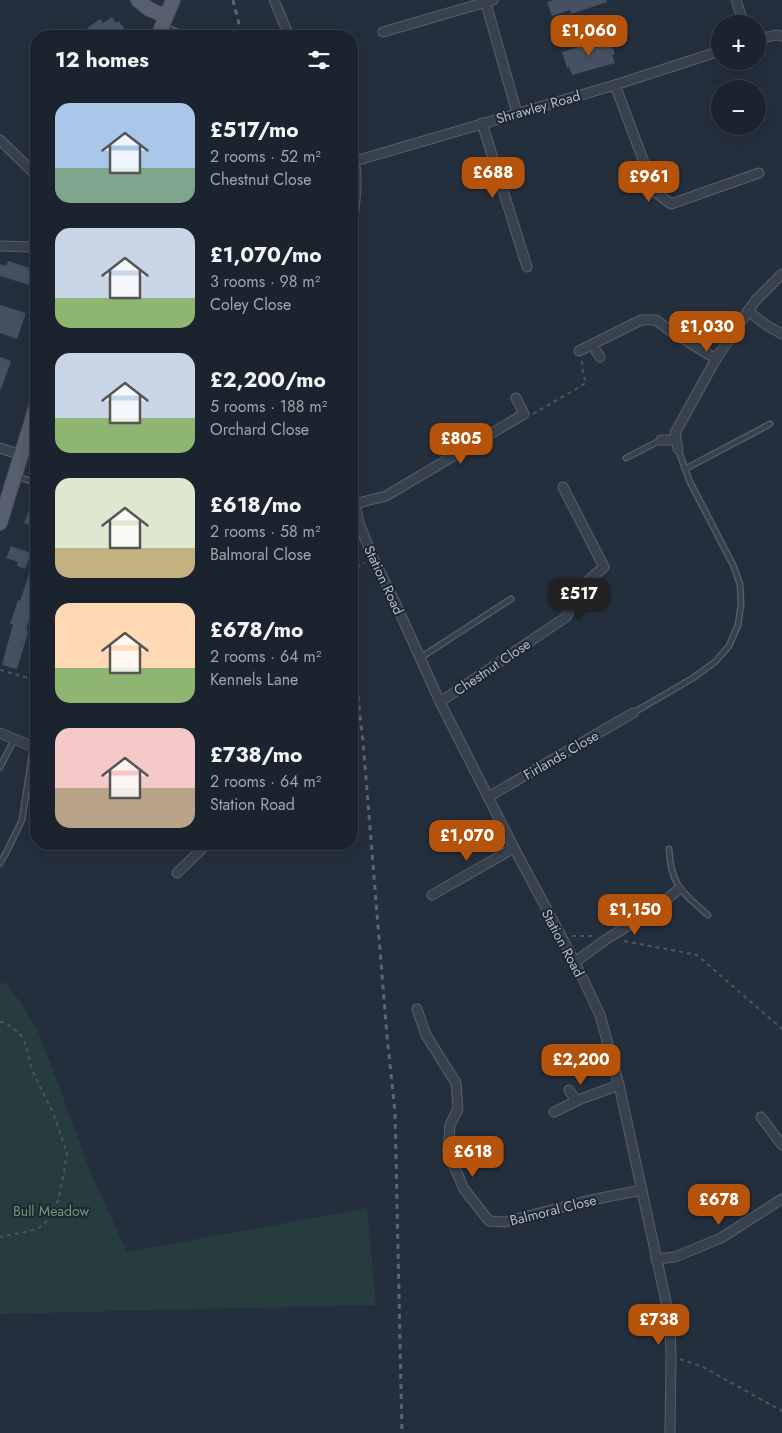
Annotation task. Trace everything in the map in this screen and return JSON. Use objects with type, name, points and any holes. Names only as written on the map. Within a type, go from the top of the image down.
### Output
[{"type":"main road","points":[[138,0],[149,9],[162,26]]},
{"type":"main road","points":[[162,26],[172,0]]},
{"type":"main road","points":[[0,522],[30,426]]},
{"type":"street","points":[[274,0],[287,30]]},
{"type":"street","points":[[736,0],[741,15]]},
{"type":"street","points":[[383,32],[488,1],[517,113]]},
{"type":"street","points":[[766,37],[782,36]]},
{"type":"street","name":"Shrawley Road","points":[[358,157],[482,124],[615,85],[711,53]]},
{"type":"street","points":[[615,85],[655,192],[671,204],[759,173]]},
{"type":"street","points":[[482,124],[527,267]]},
{"type":"street","points":[[0,140],[30,169]]},
{"type":"street","points":[[0,246],[30,247]]},
{"type":"street","points":[[661,440],[677,444],[675,433],[678,426],[716,359],[756,300],[782,274]]},
{"type":"street","points":[[748,311],[766,325],[782,334]]},
{"type":"street","points":[[579,351],[642,320],[656,320],[716,359]]},
{"type":"street","points":[[592,345],[600,356]]},
{"type":"street","points":[[358,503],[386,496],[524,414],[516,398]]},
{"type":"street","points":[[0,448],[21,455]]},
{"type":"street","name":"Chestnut Close","points":[[440,702],[566,617],[577,599],[582,586],[604,567],[563,487]]},
{"type":"street","name":"Station Road","points":[[358,519],[373,558],[440,702],[514,848],[575,962],[600,1015],[619,1085],[670,1320],[670,1433]]},
{"type":"street","name":"Firlands Close","points":[[488,796],[633,713]]},
{"type":"street","points":[[0,733],[30,746]]},
{"type":"street","points":[[432,895],[514,848]]},
{"type":"street","points":[[177,872],[201,850]]},
{"type":"street","points":[[575,962],[608,938],[650,913],[679,889]]},
{"type":"street","name":"Balmoral Close","points":[[417,1010],[426,1035],[456,1083],[458,1109],[450,1125],[448,1152],[464,1189],[489,1221],[505,1222],[586,1201],[642,1190]]},
{"type":"street","points":[[554,1112],[576,1101],[619,1085]]},
{"type":"street","points":[[569,1090],[576,1101]]},
{"type":"street","points":[[761,1117],[782,1145]]},
{"type":"street","points":[[656,1259],[675,1257],[721,1238],[782,1199]]},
{"type":"lane","points":[[685,469],[770,424]]},
{"type":"lane","points":[[626,458],[661,440]]},
{"type":"lane","points":[[633,713],[693,678],[715,662],[729,646],[738,625],[741,604],[740,584],[733,565],[689,480],[677,444]]},
{"type":"lane","points":[[15,476],[30,481]]},
{"type":"lane","points":[[420,658],[511,599]]},
{"type":"lane","points":[[0,767],[14,740]]},
{"type":"lane","points":[[0,863],[22,820],[30,776]]},
{"type":"lane","points":[[669,849],[670,866],[679,889],[708,915]]},
{"type":"path","points":[[524,414],[531,415],[586,383],[579,351]]},
{"type":"path","points":[[358,566],[373,558]]},
{"type":"path","points":[[0,670],[30,678]]},
{"type":"path","points":[[560,936],[608,938],[697,955],[782,1030]]},
{"type":"path","points":[[0,1022],[4,1022],[21,1035],[32,1070],[51,1108],[68,1153],[58,1200],[54,1212],[47,1221],[40,1227],[30,1231],[0,1237]]},
{"type":"path","points":[[671,1356],[703,1367],[782,1411]]},
{"type":"green space","name":"Bull Meadow","points":[[4,982],[21,1003],[40,1036],[91,1173],[127,1252],[367,1208],[376,1305],[0,1314],[0,984]]},
{"type":"building","points":[[554,0],[606,0],[607,2],[571,14],[570,10],[552,16],[547,2]]},
{"type":"building","points":[[112,17],[116,23],[119,21],[125,30],[88,30],[87,28],[100,19],[103,23]]},
{"type":"building","points":[[604,39],[605,43],[611,42],[615,54],[612,55],[615,63],[572,75],[569,67],[567,68],[562,52]]},
{"type":"building","points":[[8,261],[30,268],[30,285],[0,276],[0,264],[6,266]]},
{"type":"building","points":[[0,305],[26,313],[17,339],[0,333]]},
{"type":"building","points":[[0,357],[11,361],[1,389],[0,389]]},
{"type":"building","points":[[30,508],[30,526],[24,523]]},
{"type":"building","points":[[11,546],[30,553],[25,569],[17,566],[18,562],[6,558]]},
{"type":"building","points":[[30,574],[30,618],[26,629],[28,629],[28,633],[17,669],[2,665],[13,624],[10,624],[18,600],[20,601]]},
{"type":"railway","points":[[233,0],[240,30]]},
{"type":"railway","points":[[358,698],[395,1112],[402,1433]]}]
